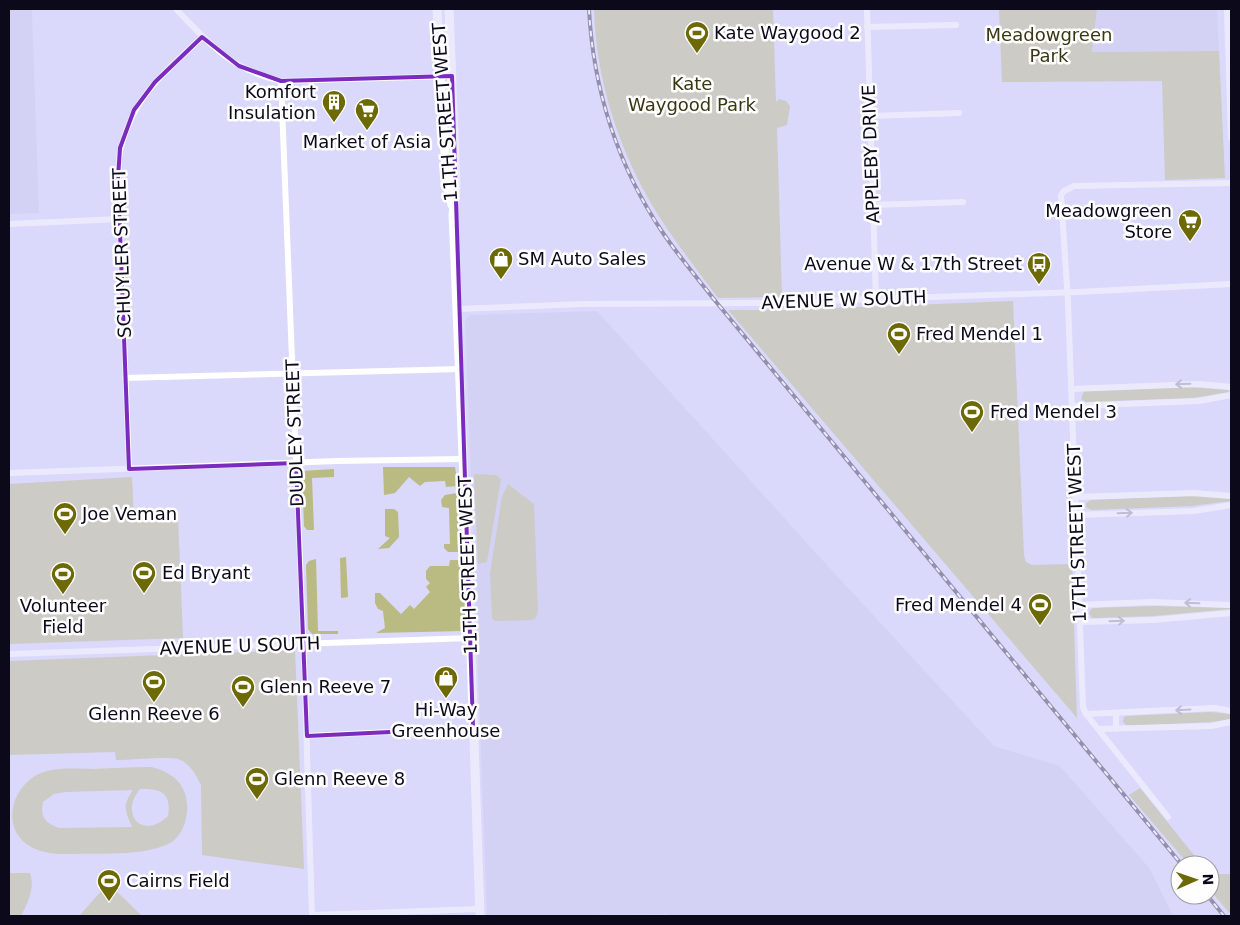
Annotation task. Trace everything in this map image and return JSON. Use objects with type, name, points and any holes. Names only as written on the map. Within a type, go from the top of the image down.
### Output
[{"type":"main road","name":"11TH STREET WEST","points":[[437,9],[448,188],[454,214]]},
{"type":"main road","name":"11TH STREET WEST","points":[[449,9],[456,187],[454,214],[457,309],[480,913]]},
{"type":"street","points":[[176,9],[220,53],[239,66],[281,81],[452,76]]},
{"type":"street","name":"APPLEBY DRIVE","points":[[867,9],[876,299]]},
{"type":"street","points":[[1227,9],[1231,138]]},
{"type":"street","points":[[867,27],[956,25]]},
{"type":"street","name":"SCHUYLER STREET","points":[[129,470],[119,219],[118,178],[120,148],[134,110],[155,82],[202,37]]},
{"type":"street","name":"DUDLEY STREET","points":[[281,81],[312,916]]},
{"type":"street","points":[[871,116],[959,113]]},
{"type":"street","name":"17TH STREET WEST","points":[[1086,714],[1083,707],[1077,515],[1061,196],[1064,191],[1074,186],[1231,183]]},
{"type":"street","points":[[874,205],[963,202]]},
{"type":"street","points":[[9,224],[119,219]]},
{"type":"street","name":"AVENUE W SOUTH","points":[[457,309],[584,304],[876,299],[1231,284]]},
{"type":"street","points":[[126,378],[460,369]]},
{"type":"street","points":[[1071,389],[1199,384],[1231,388]]},
{"type":"street","points":[[1072,406],[1199,401],[1231,395]]},
{"type":"street","points":[[9,473],[463,459]]},
{"type":"street","points":[[1076,497],[1194,493],[1231,496]]},
{"type":"street","points":[[1077,515],[1194,511],[1231,506]]},
{"type":"street","points":[[1079,605],[1152,602],[1231,605]]},
{"type":"street","points":[[1080,622],[1154,620],[1231,612]]},
{"type":"street","name":"AVENUE U SOUTH","points":[[9,654],[471,638]]},
{"type":"street","points":[[1086,714],[1215,708],[1231,711]]},
{"type":"street","points":[[1116,713],[1116,729]]},
{"type":"street","points":[[1086,714],[1168,818]]},
{"type":"street","points":[[1099,729],[1211,726],[1231,722]]},
{"type":"street","points":[[306,736],[473,728]]},
{"type":"street","points":[[312,916],[480,913]]},
{"type":"highlighted area","points":[[202,37],[239,66],[281,81],[452,76],[473,728],[307,736],[296,463],[129,469],[118,178],[120,148],[134,110],[155,82]]},
{"type":"shaded area","points":[[9,9],[32,9],[39,213],[9,214]]},
{"type":"shaded area","points":[[1097,9],[1217,9],[1219,51],[1092,52]]},
{"type":"shaded area","points":[[597,311],[994,746],[1060,766],[1150,869],[1173,916],[669,916],[668,914],[487,916],[465,320],[469,315]]},
{"type":"green space","name":"Kate Waygood Park","points":[[594,9],[773,9],[776,102],[779,99],[786,101],[790,106],[787,125],[777,128],[782,297],[718,298],[662,221],[634,172],[613,119],[600,64]]},
{"type":"green space","name":"Meadowgreen Park","points":[[999,9],[1097,9],[1092,52],[1219,51],[1225,178],[1165,180],[1162,81],[1002,82]]},
{"type":"green space","points":[[1013,301],[1024,555],[1026,562],[1032,565],[1072,564],[1077,718],[728,310],[782,310]]},
{"type":"green space","points":[[1186,387],[1228,390],[1229,392],[1192,398],[1086,402],[1081,399],[1085,391]]},
{"type":"green space","points":[[383,467],[455,467],[458,486],[446,487],[445,481],[425,482],[420,486],[409,477],[395,493],[384,495]]},
{"type":"green space","points":[[334,469],[334,477],[312,478],[314,530],[307,530],[304,526],[302,471]]},
{"type":"green space","points":[[474,474],[496,475],[501,479],[487,562],[478,564]]},
{"type":"green space","points":[[132,477],[134,517],[178,515],[183,638],[9,644],[9,484]]},
{"type":"green space","points":[[508,484],[534,504],[538,611],[536,618],[532,620],[495,621],[492,618],[490,574],[502,496]]},
{"type":"green space","points":[[457,493],[459,552],[448,552],[444,548],[444,544],[450,544],[449,508],[442,507],[441,500],[445,495]]},
{"type":"green space","points":[[1191,496],[1231,499],[1231,501],[1192,506],[1091,510],[1086,507],[1086,503],[1091,500]]},
{"type":"green space","points":[[385,509],[394,509],[398,512],[399,537],[389,548],[378,549],[390,538],[385,536]]},
{"type":"green space","points":[[346,557],[348,597],[341,598],[340,558]]},
{"type":"green space","points":[[316,559],[318,631],[338,631],[338,634],[312,634],[308,629],[306,565],[309,561]]},
{"type":"green space","points":[[450,560],[459,560],[470,624],[462,631],[376,633],[385,628],[383,611],[378,609],[375,603],[375,593],[380,593],[401,614],[410,605],[414,609],[430,592],[426,587],[430,583],[426,579],[426,571],[430,566],[449,566]]},
{"type":"green space","points":[[1153,606],[1231,609],[1154,616],[1095,618],[1092,618],[1089,613],[1094,608]]},
{"type":"green space","points":[[295,650],[304,869],[202,855],[201,785],[189,766],[178,759],[116,760],[115,752],[9,755],[9,661]]},
{"type":"green space","points":[[1211,712],[1231,714],[1231,719],[1211,722],[1127,726],[1123,722],[1124,717],[1127,716]]},
{"type":"green space","points":[[151,767],[173,777],[181,785],[186,797],[187,811],[184,825],[177,837],[166,845],[155,849],[132,852],[56,854],[31,847],[22,840],[16,831],[12,812],[15,801],[26,783],[35,776],[49,771],[64,769]],"holes":[[[140,789],[159,791],[163,794],[168,802],[168,816],[150,826],[142,825],[136,821],[132,807],[134,798]],[[133,790],[126,804],[132,827],[59,828],[47,822],[43,816],[43,802],[54,794]]]},
{"type":"green space","points":[[1140,788],[1194,855],[1180,855],[1129,795]]},
{"type":"green space","points":[[9,873],[30,873],[31,890],[21,916],[9,916]]},
{"type":"green space","points":[[1220,874],[1231,874],[1231,915],[1220,902]]},
{"type":"green space","name":"Cairns Field","points":[[103,889],[114,889],[142,916],[79,916]]},
{"type":"railway","points":[[589,9],[591,39],[596,68],[602,98],[611,126],[633,181],[663,233],[717,303],[1174,855]]},
{"type":"railway","points":[[1215,905],[1224,916]]},
{"type":"place","name":"Kate Waygood 2","points":[[697,54]]},
{"type":"place","name":"Komfort Insulation","points":[[334,123]]},
{"type":"place","name":"Market of Asia","points":[[367,131]]},
{"type":"place","name":"Meadowgreen Store","points":[[1190,242]]},
{"type":"place","name":"SM Auto Sales","points":[[501,280]]},
{"type":"place","name":"Avenue W & 17th Street","points":[[1039,285]]},
{"type":"place","name":"Fred Mendel 1","points":[[899,355]]},
{"type":"place","name":"Fred Mendel 3","points":[[972,433]]},
{"type":"place","name":"Joe Veman","points":[[65,535]]},
{"type":"place","name":"Ed Bryant","points":[[144,594]]},
{"type":"place","name":"Volunteer Field","points":[[63,595]]},
{"type":"place","name":"Fred Mendel 4","points":[[1040,626]]},
{"type":"place","name":"Hi-Way Greenhouse","points":[[446,699]]},
{"type":"place","name":"Glenn Reeve 6","points":[[154,703]]},
{"type":"place","name":"Glenn Reeve 7","points":[[243,708]]},
{"type":"place","name":"Glenn Reeve 8","points":[[257,800]]},
{"type":"place","name":"Cairns Field","points":[[109,902]]}]
